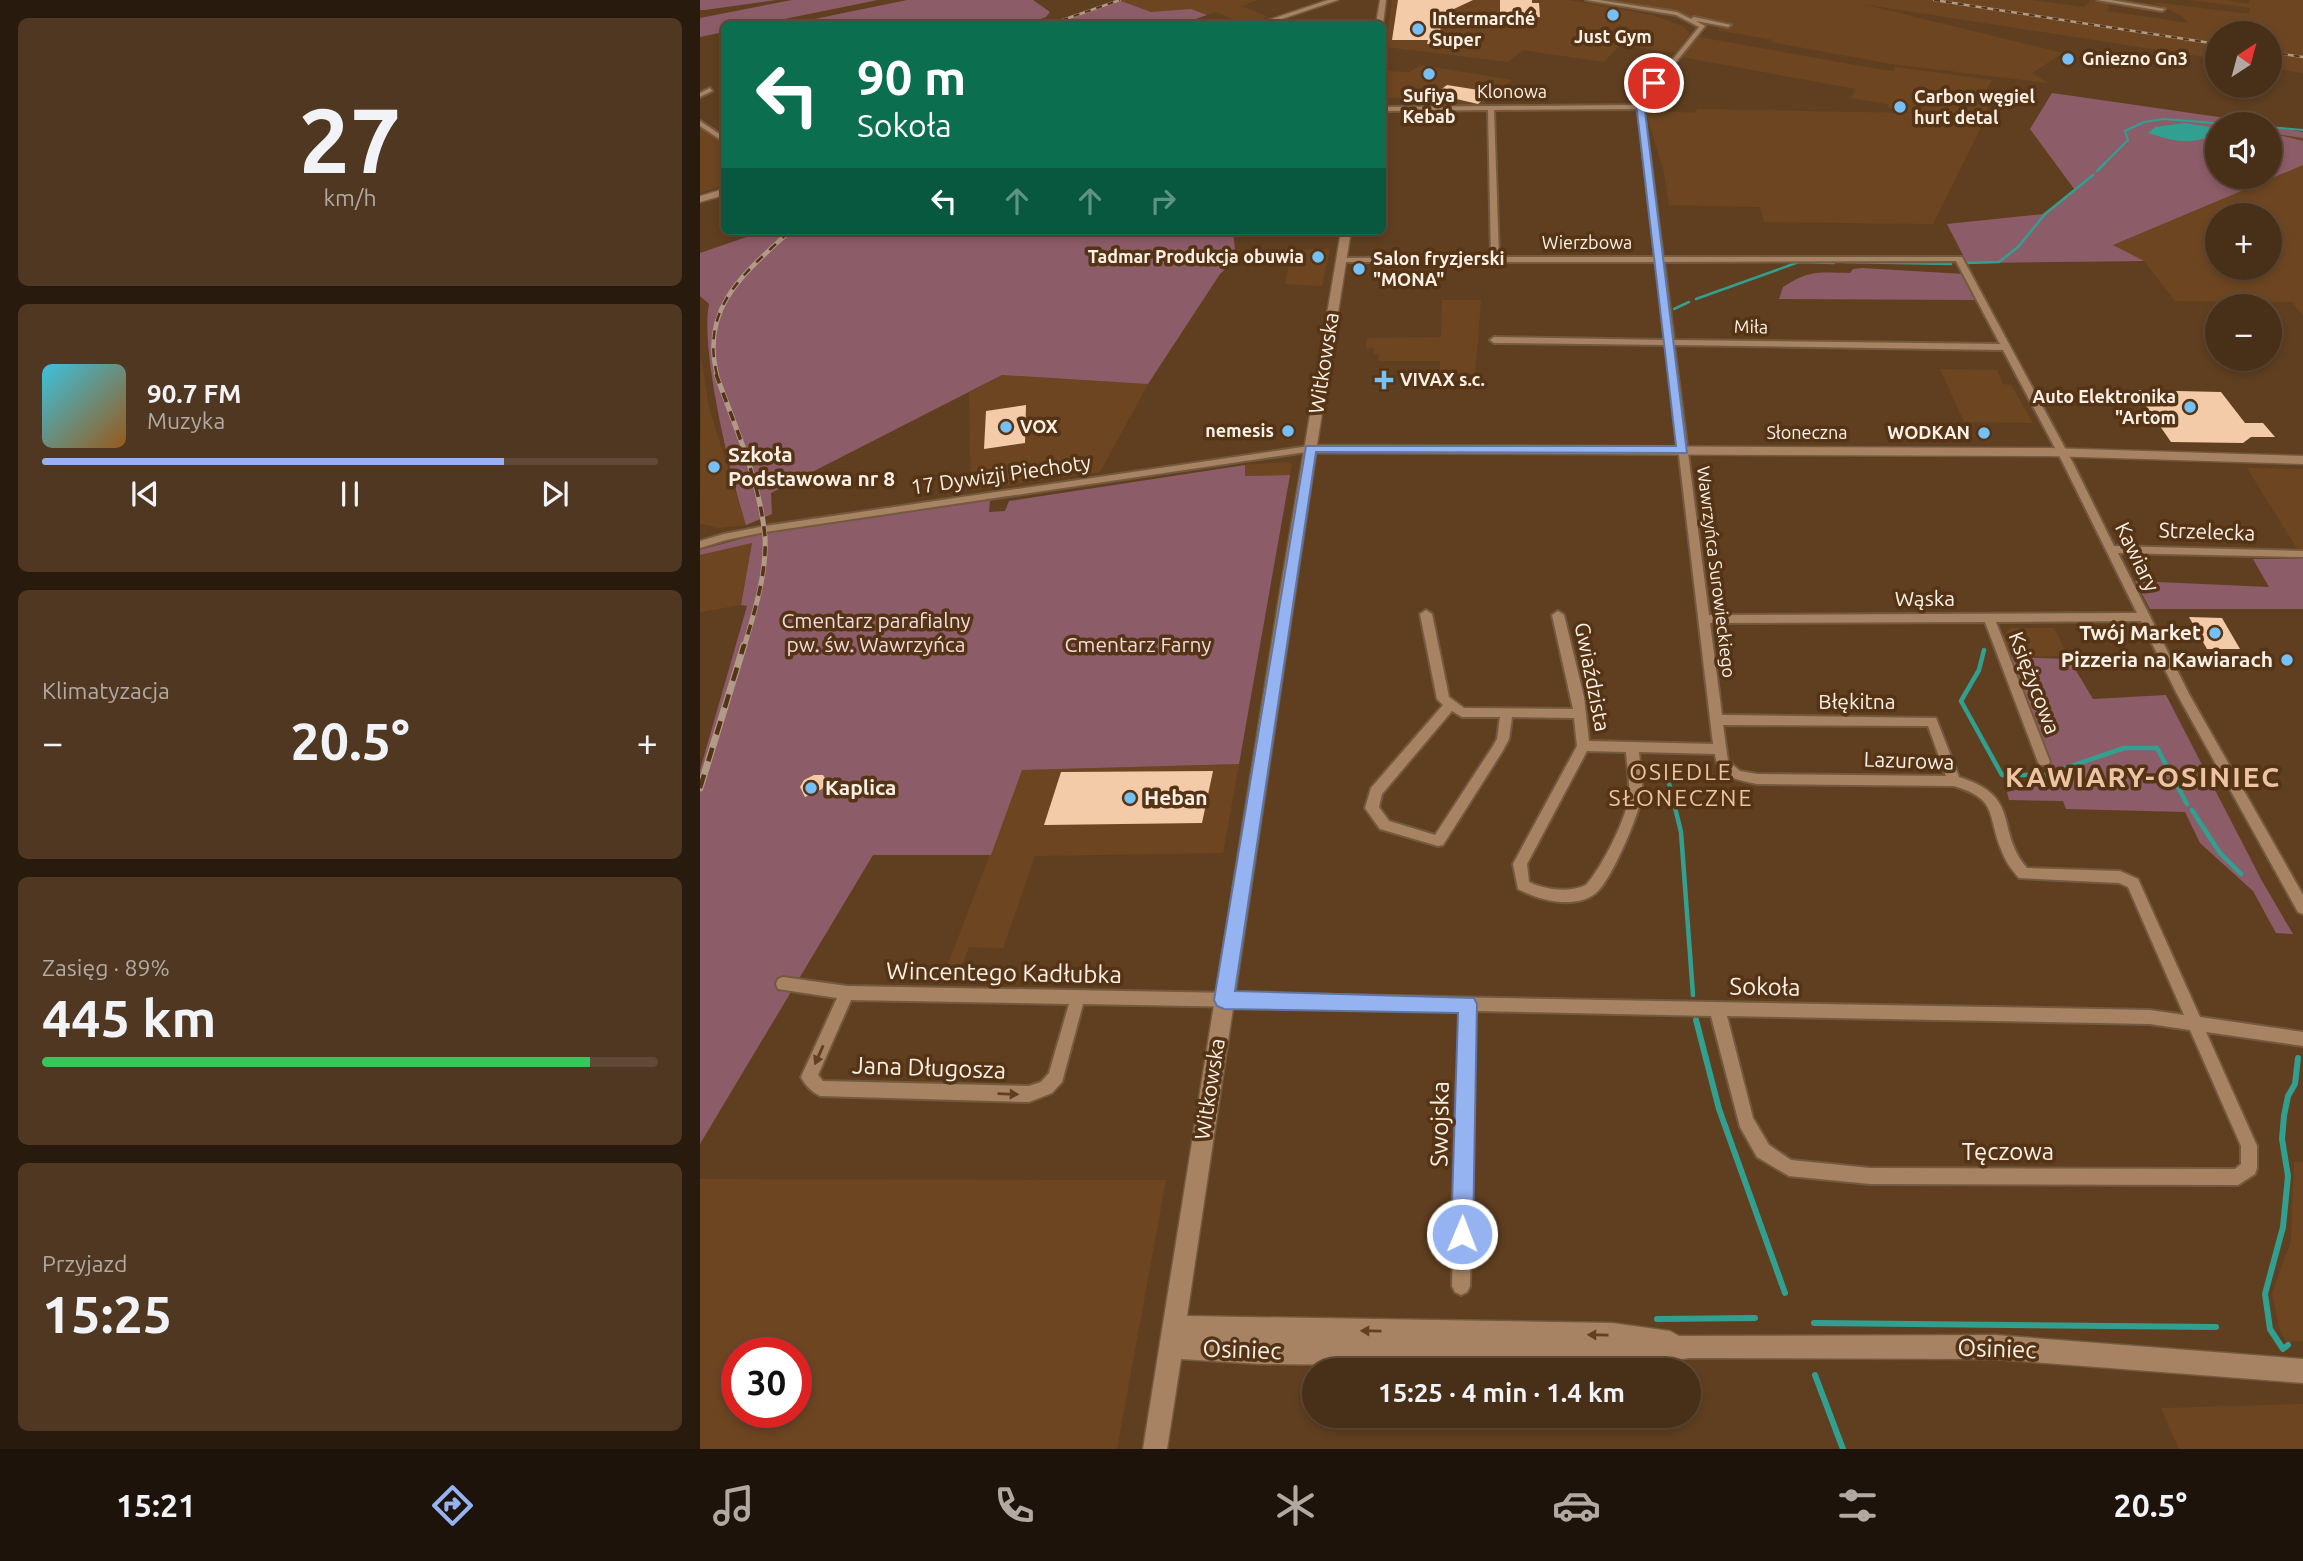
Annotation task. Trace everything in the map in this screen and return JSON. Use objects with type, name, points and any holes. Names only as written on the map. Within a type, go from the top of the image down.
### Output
[{"type":"street","points":[[1270,21],[1335,0]]},
{"type":"street","points":[[1380,21],[1383,0]]},
{"type":"street","points":[[1589,0],[1728,25]]},
{"type":"street","points":[[2100,0],[2162,9],[2143,0]]},
{"type":"street","points":[[1690,18],[1701,24],[1719,23]]},
{"type":"street","points":[[1641,107],[1642,98],[1701,24]]},
{"type":"street","points":[[700,95],[710,90]]},
{"type":"street","name":"Klonowa","points":[[1386,108],[1641,107]]},
{"type":"street","name":"Wawrzyńca Surowieckiego","points":[[1641,107],[1706,619],[1718,748],[1728,770]]},
{"type":"street","points":[[1491,108],[1495,260]]},
{"type":"street","points":[[700,123],[721,138]]},
{"type":"street","points":[[700,199],[721,193]]},
{"type":"street","name":"Witkowska","points":[[1155,1449],[1345,235]]},
{"type":"street","name":"Wierzbowa","points":[[1341,260],[1959,260]]},
{"type":"street","name":"Kawiary","points":[[1959,260],[2062,452],[2143,617],[2303,908]]},
{"type":"street","name":"Miła","points":[[1494,340],[2007,347]]},
{"type":"street","name":"Słoneczna","points":[[1310,449],[2062,452],[2303,460]]},
{"type":"street","name":"17 Dywizji Piechoty","points":[[700,545],[765,529],[1310,449]]},
{"type":"street","name":"Strzelecka","points":[[2110,549],[2303,554]]},
{"type":"street","points":[[1426,614],[1443,699],[1450,706],[1462,712],[1580,714]]},
{"type":"street","name":"Gwiaździsta","points":[[1558,615],[1580,714],[1583,746],[1520,864],[1523,885],[1533,891],[1577,893],[1588,891],[1598,880],[1633,804],[1632,749]]},
{"type":"street","name":"Wąska","points":[[1706,619],[2143,617]]},
{"type":"street","name":"Księżycowa","points":[[1989,618],[2044,761]]},
{"type":"street","points":[[1450,706],[1376,792],[1372,808],[1385,825],[1438,841],[1498,749],[1503,739],[1507,713]]},
{"type":"street","name":"Błękitna","points":[[1717,720],[1932,722],[1954,781]]},
{"type":"street","name":"Gwiaździsta","points":[[1583,746],[1632,749],[1718,748]]},
{"type":"street","name":"Lazurowa","points":[[1728,770],[1757,779],[1954,781],[1975,785],[1989,795],[2014,866],[2024,874],[2120,877],[2133,883],[2195,1022]]},
{"type":"street","name":"Wincentego Kadłubka","points":[[783,984],[847,993],[1224,1000]]},
{"type":"street","name":"Jana Długosza","points":[[847,993],[809,1077],[820,1088],[1029,1094],[1046,1088],[1056,1077],[1078,998]]},
{"type":"street","name":"Sokoła","points":[[1224,1000],[2150,1017],[2303,1039]]},
{"type":"street","name":"Swojska","points":[[1461,1286],[1468,1004]]},
{"type":"street","name":"Tęczowa","points":[[1717,1009],[1746,1121],[1763,1151],[1779,1164],[1798,1170],[1870,1176],[2238,1177],[2249,1168],[2249,1146],[2195,1022]]},
{"type":"street","name":"Osiniec","points":[[1172,1337],[1260,1352],[1609,1356],[1690,1346],[1995,1347],[2303,1371]]},
{"type":"shaded area","points":[[1115,0],[1258,0],[1241,6],[1269,17],[1256,21],[1238,21],[1216,12],[1187,21],[1175,21],[1121,1],[1056,21]]},
{"type":"shaded area","points":[[1392,0],[1569,0],[1652,15],[1683,26],[1690,34],[1674,53],[1620,45],[1604,62],[1523,50],[1508,62],[1386,47]]},
{"type":"shaded area","points":[[1603,0],[2032,0],[2084,7],[2091,0],[2110,3],[2107,11],[2188,23],[2182,16],[2152,2],[2249,14],[2250,8],[2191,0],[2227,0],[2248,4],[2250,0],[2303,0],[2303,73],[2282,70],[2282,21],[2205,21],[2205,57],[1862,4],[2063,53],[2032,73],[2048,83],[1891,64],[1716,30],[1729,24]]},
{"type":"shaded area","points":[[1699,37],[1872,68],[1894,71],[1895,67],[1992,80],[1986,90],[1987,111],[1981,127],[1933,224],[1764,222],[1760,207],[1669,205],[1664,172],[1645,110],[1694,113],[1698,109],[1910,113],[1889,108],[1887,104],[1851,98],[1856,89],[1681,57]]},
{"type":"shaded area","points":[[1420,65],[1512,80],[1482,105],[1442,106],[1442,99],[1418,95],[1417,98],[1386,98],[1386,71],[1410,72]]},
{"type":"shaded area","points":[[2052,93],[2205,115],[2205,189],[2282,189],[2282,128],[2303,132],[2303,316],[2292,302],[2282,302],[2282,294],[2205,294],[2205,301],[2175,301],[2144,261],[1968,263],[1947,224],[2042,214],[2074,189],[2030,129]]},
{"type":"shaded area","points":[[700,128],[721,143],[721,186],[700,193]]},
{"type":"shaded area","points":[[1330,249],[1322,286],[1285,284],[1292,250]]},
{"type":"shaded area","points":[[1442,300],[1481,300],[1475,374],[1440,374],[1440,361],[1378,361],[1379,354],[1373,354],[1374,348],[1366,348],[1367,338],[1441,337]]},
{"type":"shaded area","name":"Szkoła Podstawowa nr 8","points":[[701,357],[709,408],[746,525],[719,528],[700,525]]},
{"type":"shaded area","points":[[1940,369],[1997,370],[2003,384],[2011,385],[2033,423],[1964,422]]},
{"type":"shaded area","points":[[1002,375],[1148,384],[1100,472],[971,490],[969,393]]},
{"type":"shaded area","points":[[1286,462],[1292,464],[1290,475],[1244,476],[1245,465]]},
{"type":"shaded area","points":[[2247,468],[2303,469],[2303,551],[2298,550]]},
{"type":"shaded area","points":[[752,542],[741,605],[700,612],[700,555]]},
{"type":"shaded area","points":[[2010,628],[2054,628],[2068,656],[2011,657],[2003,637]]},
{"type":"shaded area","points":[[1239,764],[1223,853],[1035,856],[1003,948],[969,947],[955,983],[941,983],[1022,770]]},
{"type":"shaded area","points":[[2294,1162],[2303,1162],[2303,1341],[2287,1342],[2280,1331],[2272,1293],[2291,1241]]},
{"type":"shaded area","points":[[700,1179],[1166,1180],[1117,1449],[700,1449]]},
{"type":"shaded area","points":[[2303,1404],[2303,1449],[2179,1449],[2161,1408]]},
{"type":"green space","points":[[700,0],[777,0],[700,10]]},
{"type":"green space","points":[[792,0],[878,0],[774,21],[721,21],[721,33],[700,37],[700,18]]},
{"type":"green space","points":[[907,0],[1033,0],[1050,12],[1046,17],[1035,21],[805,21]]},
{"type":"green space","points":[[1121,1],[1151,12],[1191,9],[1207,15],[1190,21],[1063,21]]},
{"type":"green space","points":[[2052,93],[2205,115],[2205,189],[2246,189],[2213,203],[2205,203],[2205,206],[2113,245],[2144,261],[1967,263],[1947,224],[2045,214],[2075,190],[2030,129]]},
{"type":"green space","points":[[2282,128],[2303,132],[2303,138],[2282,135]]},
{"type":"green space","points":[[2282,136],[2303,141],[2303,165],[2282,174]]},
{"type":"green space","points":[[752,235],[1233,235],[1236,259],[1220,274],[1148,384],[1002,375],[771,493],[772,514],[746,525],[718,413],[709,351],[709,304],[700,296],[700,253]]},
{"type":"green space","points":[[1853,269],[1964,274],[1976,300],[1779,299],[1783,287],[1801,277],[1816,273],[1850,273]]},
{"type":"green space","points":[[1245,465],[1245,476],[1290,475],[1239,764],[1022,770],[991,855],[873,855],[700,1144],[700,770],[747,606],[741,605],[752,543],[700,555],[700,550],[755,535],[990,500],[989,512],[1005,511],[1009,501]]},
{"type":"green space","points":[[2253,559],[2303,559],[2303,609],[2150,609],[2135,581],[2269,587]]},
{"type":"green space","points":[[2011,657],[2069,659],[2093,699],[2166,695],[2262,881],[2293,934],[2276,933],[2253,891],[2200,843],[2185,812],[2066,809],[2063,801],[2009,800],[2007,792],[2056,781]]},
{"type":"water","points":[[2184,123],[2205,126],[2205,138],[2183,141],[2148,133],[2155,127]]},
{"type":"building","points":[[1398,0],[1473,0],[1441,15],[1440,43],[1427,44],[1428,40],[1392,40]]},
{"type":"building","points":[[1500,0],[1532,0],[1532,3],[1539,3],[1540,17],[1500,18]]},
{"type":"building","points":[[1447,85],[1491,92],[1478,104],[1435,94]]},
{"type":"building","name":"Auto Elektronika \"Artom","points":[[2135,390],[2221,392],[2245,423],[2263,423],[2275,437],[2251,437],[2243,443],[2171,442]]},
{"type":"building","name":"VOX","points":[[1026,405],[1025,443],[984,449],[986,411]]},
{"type":"building","name":"Twój Market","points":[[2189,617],[2222,618],[2240,649],[2207,649]]},
{"type":"building","name":"Heban","points":[[1213,771],[1202,823],[1044,825],[1061,772]]},
{"type":"building","name":"Kaplica","points":[[814,775],[823,775],[827,781],[822,789],[805,797],[800,787],[804,780]]},
{"type":"waterway","points":[[2097,171],[2128,140],[2125,131],[2144,122],[2164,119],[2205,122]]},
{"type":"waterway","points":[[2282,128],[2303,130]]},
{"type":"waterway","points":[[1967,263],[1999,262],[2018,247],[2045,214],[2093,175]]},
{"type":"waterway","points":[[1696,299],[1799,262],[1834,263]]},
{"type":"waterway","points":[[1843,262],[1951,264]]},
{"type":"waterway","points":[[1674,309],[1689,302]]},
{"type":"waterway","points":[[1984,650],[1979,670],[1961,701],[2002,775],[2045,775],[2124,748],[2157,748],[2187,804]]},
{"type":"waterway","points":[[1665,767],[1681,832],[1693,995]]},
{"type":"waterway","points":[[2192,810],[2220,853],[2241,874]]},
{"type":"waterway","points":[[1696,1020],[1719,1109],[1785,1293]]},
{"type":"waterway","points":[[2288,1345],[2283,1349],[2270,1329],[2265,1294],[2283,1227],[2288,1176],[2282,1139],[2284,1116],[2288,1096],[2295,1084],[2298,1058]]},
{"type":"waterway","points":[[1657,1319],[1755,1318]]},
{"type":"waterway","points":[[1814,1323],[2216,1327]]},
{"type":"waterway","points":[[1815,1375],[1843,1449]]},
{"type":"railway","points":[[1060,21],[1120,0]]},
{"type":"railway","points":[[1934,0],[2205,42]]},
{"type":"railway","points":[[2282,54],[2303,57]]},
{"type":"railway","points":[[717,375],[713,351],[715,329],[721,310],[743,277],[786,235]]},
{"type":"railway","points":[[716,374],[752,475],[765,537],[762,579],[744,647]]},
{"type":"railway","points":[[700,788],[744,645]]},
{"type":"place","name":"Just Gym","points":[[1613,15]]},
{"type":"place","name":"Intermarché Super","points":[[1418,29]]},
{"type":"place","name":"Gniezno Gn3","points":[[2068,59]]},
{"type":"place","name":"Sufiya Kebab","points":[[1429,74]]},
{"type":"place","name":"Carbon węgiel hurt detal","points":[[1900,107]]},
{"type":"place","name":"Tadmar Produkcja obuwia","points":[[1318,257]]},
{"type":"place","name":"Salon fryzjerski \"MONA\"","points":[[1359,269]]},
{"type":"place","name":"VIVAX s.c.","points":[[1384,380]]},
{"type":"place","name":"Auto Elektronika \"Artom","points":[[2190,407]]},
{"type":"place","name":"VOX","points":[[1006,427]]},
{"type":"place","name":"nemesis","points":[[1288,431]]},
{"type":"place","name":"WODKAN","points":[[1984,433]]},
{"type":"place","name":"Szkoła Podstawowa nr 8","points":[[714,467]]},
{"type":"place","name":"Twój Market","points":[[2215,633]]},
{"type":"place","name":"Pizzeria na Kawiarach","points":[[2287,660]]},
{"type":"place","name":"Kaplica","points":[[811,788]]},
{"type":"place","name":"Heban","points":[[1130,798]]},
{"type":"district","name":"KAWIARY-OSINIEC","points":[[2143,777]]},
{"type":"district","name":"OSIEDLE SŁONECZNE","points":[[1681,785]]},
{"type":"route","points":[[1462,1234],[1468,1004],[1255,1003],[1224,1000],[1310,449],[1683,450],[1640,103],[1654,83]]},
{"type":"park label","name":"Cmentarz parafialny pw. św. Wawrzyńca","points":[[876,633]]},
{"type":"park label","name":"Cmentarz Farny","points":[[1138,645]]}]
